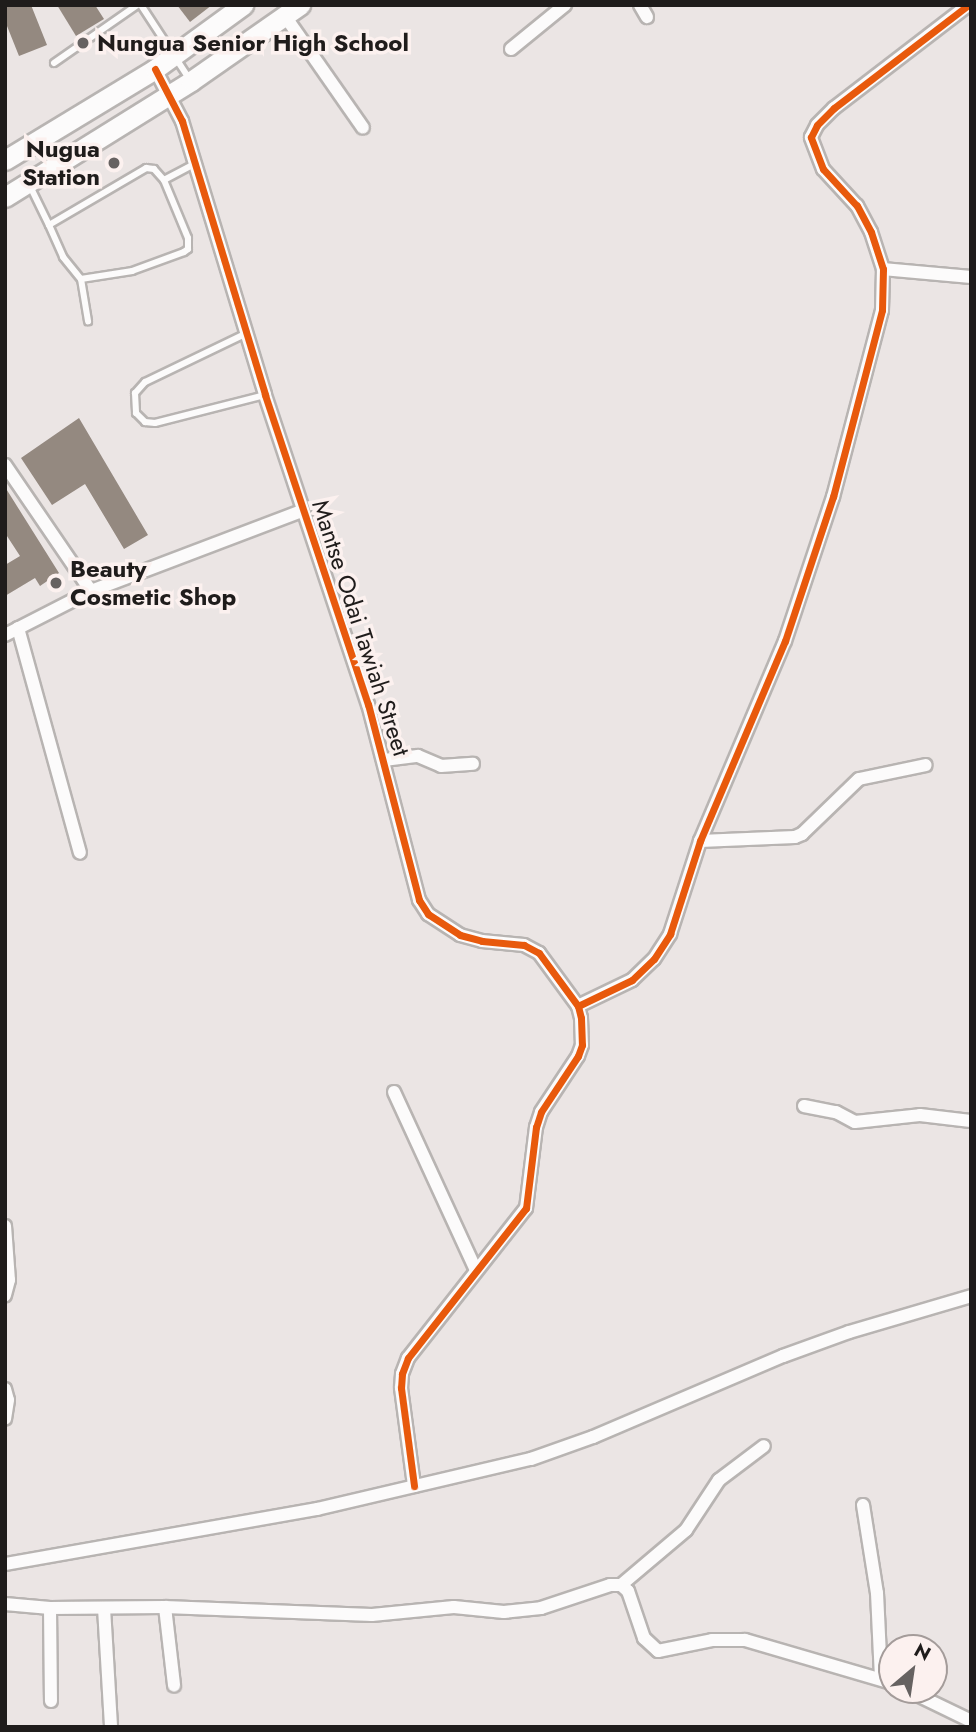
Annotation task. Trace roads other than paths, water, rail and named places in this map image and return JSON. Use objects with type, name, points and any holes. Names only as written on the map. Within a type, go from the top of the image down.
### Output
[{"type":"main road","points":[[5,160],[155,69],[243,5]]},
{"type":"main road","points":[[5,197],[191,81],[293,11]]},
{"type":"street","points":[[511,49],[565,5]]},
{"type":"street","points":[[640,5],[647,18]]},
{"type":"street","points":[[414,1486],[402,1397],[402,1374],[408,1359],[526,1208],[536,1127],[582,1045],[578,1006],[632,979],[654,959],[670,934],[700,841],[785,641],[821,533],[882,310],[883,269],[871,232],[857,206],[823,169],[811,136],[817,125],[834,108],[968,5]]},
{"type":"street","points":[[293,11],[363,128]]},
{"type":"street","name":"Mantse Odai Tawiah Street","points":[[155,69],[183,121],[265,395],[384,760],[417,891],[428,914],[460,934],[482,941],[524,945],[539,953],[578,1006]]},
{"type":"street","points":[[883,269],[971,277]]},
{"type":"street","points":[[5,465],[90,591]]},
{"type":"street","points":[[5,635],[90,591],[302,511]]},
{"type":"street","points":[[18,628],[46,721],[69,824],[80,853]]},
{"type":"street","points":[[384,760],[418,756],[441,766],[473,764]]},
{"type":"street","points":[[700,841],[795,837],[802,834],[859,779],[926,765]]},
{"type":"street","points":[[394,1092],[476,1270]]},
{"type":"street","points":[[804,1105],[836,1112],[855,1122],[920,1115],[950,1121],[971,1121]]},
{"type":"street","points":[[5,1226],[9,1264],[5,1295]]},
{"type":"street","points":[[5,1564],[317,1508],[559,1450],[783,1356],[849,1332],[971,1296]]},
{"type":"street","points":[[5,1389],[8,1399],[5,1419]]},
{"type":"street","points":[[5,1604],[50,1608],[165,1608],[372,1615],[454,1607],[504,1612],[541,1608],[610,1585],[621,1585],[686,1530],[719,1480],[764,1446]]},
{"type":"street","points":[[863,1505],[881,1634]]},
{"type":"street","points":[[621,1585],[628,1591],[645,1638],[658,1651],[712,1640],[744,1640],[878,1678]]},
{"type":"street","points":[[50,1608],[51,1701]]},
{"type":"street","points":[[104,1608],[111,1727]]},
{"type":"street","points":[[165,1608],[174,1685]]},
{"type":"street","points":[[936,1704],[971,1721]]},
{"type":"lane","points":[[54,63],[139,5],[191,81]]},
{"type":"lane","points":[[164,180],[194,164]]},
{"type":"lane","points":[[49,225],[146,168],[154,169],[164,180],[188,238],[188,249],[132,271],[81,279]]},
{"type":"lane","points":[[28,183],[63,257],[81,279],[88,321]]},
{"type":"lane","points":[[247,333],[145,382],[135,393],[136,413],[145,422],[156,424],[265,395]]},
{"type":"place","name":"Nungua Senior High School","points":[[83,43]]},
{"type":"place","name":"Nugua Station","points":[[114,163]]},
{"type":"place","name":"Beauty Cosmetic Shop","points":[[56,583]]}]
